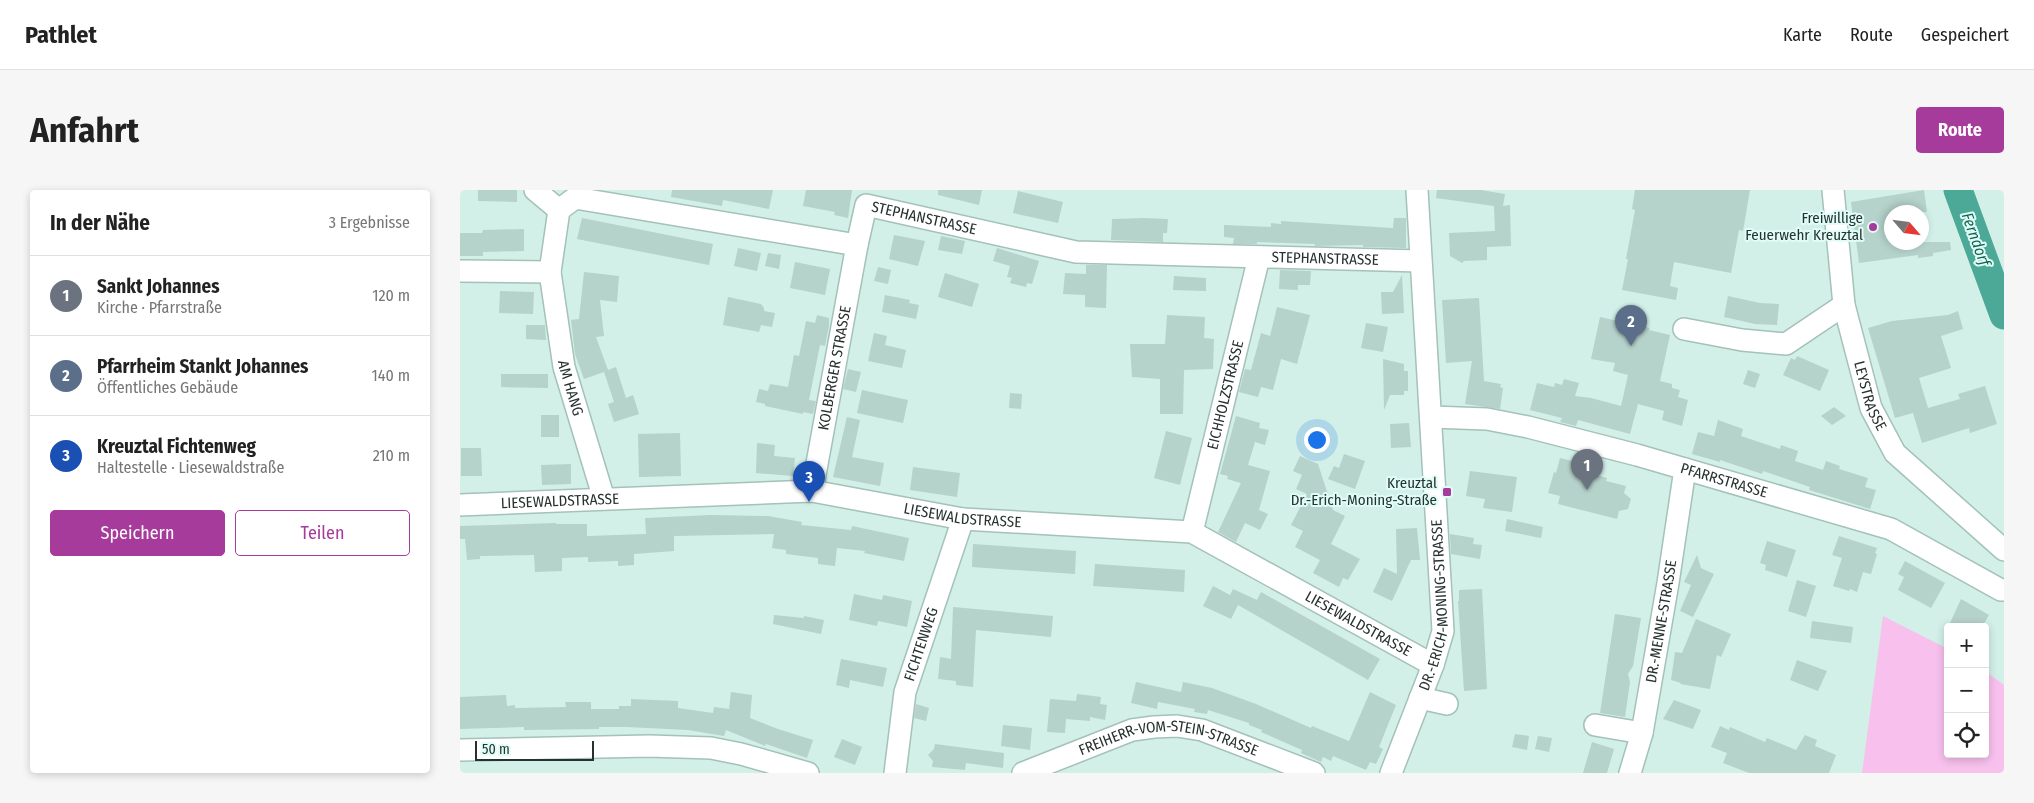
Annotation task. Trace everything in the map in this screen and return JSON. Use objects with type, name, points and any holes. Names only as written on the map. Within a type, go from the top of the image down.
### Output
[{"type":"street","points":[[535,190],[559,210]]},
{"type":"street","name":"DR.-ERICH-MONING-STRASSE","points":[[1391,773],[1433,665],[1443,631],[1417,190]]},
{"type":"street","name":"LEYSTRASSE","points":[[1833,190],[1844,305],[1871,408],[1896,453],[2004,550]]},
{"type":"street","points":[[460,271],[550,272],[559,210],[575,198],[857,244]]},
{"type":"street","name":"STEPHANSTRASSE","points":[[857,244],[866,205],[1076,252],[1420,260]]},
{"type":"street","name":"KOLBERGER STRASSE","points":[[812,491],[857,244]]},
{"type":"street","name":"EICHHOLZSTRASSE","points":[[1192,532],[1259,256]]},
{"type":"street","name":"AM HANG","points":[[550,272],[564,367],[604,499]]},
{"type":"street","points":[[1684,329],[1742,340],[1786,344],[1844,305]]},
{"type":"street","name":"PFARRSTRASSE","points":[[1431,418],[1487,419],[1528,426],[1891,529],[2004,590]]},
{"type":"street","name":"DR.-MENNE-STRASSE","points":[[1630,773],[1642,733],[1668,583],[1685,469]]},
{"type":"street","name":"LIESEWALDSTRASSE","points":[[460,505],[812,491],[963,518],[1192,532],[1433,665]]},
{"type":"street","name":"FICHTENWEG","points":[[895,773],[904,692],[963,518]]},
{"type":"street","points":[[1420,698],[1447,704]]},
{"type":"street","points":[[1595,725],[1642,733]]},
{"type":"street","name":"FREIHERR-VOM-STEIN-STRASSE","points":[[1023,773],[1132,730],[1154,726],[1177,726],[1202,730],[1314,773]]},
{"type":"street","points":[[460,750],[649,746],[711,748],[741,754],[808,773]]},
{"type":"shaded area","points":[[1883,616],[1944,647],[1944,758],[1989,758],[1989,674],[2004,685],[2004,773],[1862,773]]},
{"type":"building","points":[[478,190],[517,190],[517,202],[478,201]]},
{"type":"building","points":[[672,190],[773,190],[769,209],[723,200],[722,206],[671,197]]},
{"type":"building","points":[[806,190],[852,190],[848,218],[834,215],[835,212],[803,206]]},
{"type":"building","points":[[938,190],[982,190],[979,205],[938,195]]},
{"type":"building","points":[[1437,190],[1481,190],[1505,194],[1503,206],[1510,205],[1511,246],[1487,247],[1487,260],[1464,261],[1462,263],[1450,256],[1449,233],[1495,231],[1494,206],[1436,198]]},
{"type":"building","points":[[1635,190],[1750,190],[1743,231],[1739,230],[1731,273],[1674,262],[1670,286],[1678,288],[1676,300],[1622,290],[1635,210],[1632,209]]},
{"type":"building","name":"Freiwillige Feuerwehr Kreuztal","points":[[1924,190],[1926,205],[1884,205],[1884,250],[1929,250],[1929,242],[1950,242],[1951,250],[1933,253],[1933,256],[1918,258],[1918,255],[1859,263],[1851,202]]},
{"type":"building","points":[[1018,191],[1063,202],[1058,223],[1013,213]]},
{"type":"building","points":[[582,218],[713,244],[709,265],[577,239]]},
{"type":"building","points":[[1394,218],[1406,218],[1406,248],[1363,247],[1363,245],[1315,246],[1315,244],[1257,242],[1257,244],[1233,244],[1234,238],[1224,237],[1224,225],[1271,227],[1271,223],[1281,224],[1281,221],[1393,228]]},
{"type":"building","points":[[1112,219],[1168,219],[1167,233],[1163,233],[1163,242],[1111,240]]},
{"type":"building","points":[[524,229],[524,251],[483,252],[483,256],[460,256],[460,233],[482,233],[483,230]]},
{"type":"building","points":[[894,235],[925,241],[918,266],[889,259]]},
{"type":"building","points":[[941,236],[965,241],[962,254],[938,250]]},
{"type":"building","points":[[738,248],[761,253],[757,271],[734,266]]},
{"type":"building","points":[[997,248],[1039,261],[1032,284],[1027,283],[1026,287],[1010,283],[1012,278],[1007,277],[1010,266],[993,261]]},
{"type":"building","points":[[768,253],[781,255],[779,269],[765,266]]},
{"type":"building","points":[[795,262],[830,269],[825,295],[790,288]]},
{"type":"building","points":[[1086,265],[1107,265],[1106,308],[1085,307],[1085,295],[1063,294],[1065,273],[1086,274]]},
{"type":"building","points":[[878,267],[891,270],[888,284],[874,281]]},
{"type":"building","points":[[1280,270],[1311,271],[1310,285],[1298,285],[1298,290],[1279,289]]},
{"type":"building","points":[[584,272],[619,276],[617,302],[600,300],[604,336],[596,337],[608,370],[616,367],[626,398],[633,395],[639,414],[614,422],[608,404],[614,402],[604,372],[584,379],[575,354],[571,320],[579,319]]},
{"type":"building","points":[[945,273],[979,284],[972,307],[938,297]]},
{"type":"building","points":[[1402,275],[1404,313],[1382,314],[1381,292],[1393,292]]},
{"type":"building","points":[[1174,276],[1206,278],[1206,291],[1173,290]]},
{"type":"building","points":[[500,291],[534,292],[533,314],[499,313]]},
{"type":"building","points":[[885,295],[910,300],[909,303],[919,305],[916,319],[882,312]]},
{"type":"building","points":[[1728,296],[1760,303],[1779,304],[1777,325],[1755,324],[1724,317]]},
{"type":"building","points":[[728,297],[761,304],[764,311],[775,313],[772,327],[761,325],[759,332],[723,325]]},
{"type":"building","points":[[1479,298],[1484,381],[1501,384],[1500,387],[1503,388],[1500,409],[1465,404],[1472,361],[1446,363],[1442,300]]},
{"type":"building","points":[[1277,307],[1310,315],[1297,364],[1281,359],[1273,390],[1261,387],[1258,397],[1239,392],[1245,369],[1251,370],[1261,333],[1270,336]]},
{"type":"building","points":[[1958,311],[1963,329],[1941,336],[1951,368],[1919,378],[1928,408],[1960,399],[1958,394],[1985,386],[1997,424],[1970,433],[1969,428],[1922,443],[1913,413],[1895,418],[1868,328],[1892,321],[1948,315]]},
{"type":"building","points":[[817,315],[829,318],[829,326],[825,346],[820,345],[809,400],[816,401],[813,414],[803,412],[803,414],[765,406],[765,404],[756,402],[759,389],[768,391],[770,384],[788,387],[794,355],[799,356],[806,321],[815,323]]},
{"type":"building","points":[[1167,315],[1205,317],[1204,338],[1214,339],[1213,369],[1184,370],[1183,414],[1160,414],[1160,379],[1132,377],[1130,344],[1165,344]]},
{"type":"building","points":[[1600,317],[1650,328],[1649,330],[1670,335],[1660,381],[1672,384],[1672,388],[1680,390],[1678,397],[1688,400],[1682,426],[1662,420],[1664,411],[1638,404],[1630,434],[1578,420],[1576,426],[1560,422],[1562,418],[1530,410],[1537,383],[1554,387],[1555,383],[1562,385],[1564,379],[1579,383],[1575,396],[1621,406],[1628,375],[1613,371],[1615,363],[1591,359]]},
{"type":"building","points":[[1366,323],[1388,327],[1383,352],[1361,348]]},
{"type":"building","points":[[526,325],[545,325],[546,340],[526,339]]},
{"type":"building","points":[[874,333],[887,336],[885,345],[906,350],[902,368],[868,361]]},
{"type":"building","points":[[1797,356],[1829,370],[1820,391],[1783,375],[1791,358],[1795,360]]},
{"type":"building","points":[[1383,359],[1404,364],[1404,371],[1408,371],[1408,391],[1404,391],[1404,395],[1390,395],[1384,410]]},
{"type":"building","points":[[848,369],[861,372],[856,392],[843,389]]},
{"type":"building","points":[[1748,370],[1760,374],[1755,388],[1743,384]]},
{"type":"building","points":[[501,374],[548,374],[548,388],[501,387]]},
{"type":"building","points":[[862,390],[908,400],[903,423],[857,413]]},
{"type":"building","points":[[1010,393],[1022,394],[1021,409],[1009,408]]},
{"type":"building","points":[[1834,407],[1846,416],[1832,425],[1821,416]]},
{"type":"building","points":[[541,415],[559,415],[559,437],[541,437]]},
{"type":"building","points":[[1236,416],[1260,423],[1259,428],[1269,430],[1265,445],[1255,442],[1248,465],[1270,471],[1259,510],[1268,514],[1260,530],[1245,523],[1236,542],[1218,532],[1241,483],[1227,479],[1228,476],[1220,474]]},
{"type":"building","points":[[847,417],[860,420],[852,457],[884,463],[880,486],[833,477]]},
{"type":"building","points":[[1718,420],[1743,429],[1741,436],[1780,449],[1781,445],[1798,451],[1795,461],[1823,470],[1826,461],[1840,466],[1839,469],[1868,478],[1865,487],[1876,490],[1870,509],[1809,490],[1810,487],[1763,471],[1762,474],[1720,460],[1720,462],[1692,454],[1698,432],[1714,436]]},
{"type":"building","points":[[1409,423],[1411,447],[1391,448],[1390,424]]},
{"type":"building","points":[[1166,431],[1192,438],[1180,485],[1154,478]]},
{"type":"building","points":[[680,433],[681,476],[639,477],[638,434]]},
{"type":"building","points":[[757,443],[775,445],[774,456],[795,458],[793,476],[756,473]]},
{"type":"building","points":[[461,448],[481,448],[482,476],[461,476]]},
{"type":"building","points":[[1344,454],[1365,461],[1355,489],[1328,479],[1334,466],[1339,468]]},
{"type":"building","points":[[1300,456],[1318,464],[1333,510],[1345,516],[1331,544],[1360,559],[1348,580],[1343,578],[1339,587],[1313,573],[1320,560],[1295,547],[1303,531],[1291,525],[1307,494],[1296,489],[1302,475],[1293,471]]},
{"type":"building","points":[[1560,458],[1580,463],[1578,470],[1607,478],[1606,481],[1626,486],[1624,493],[1631,499],[1628,509],[1619,511],[1617,519],[1558,504],[1560,496],[1548,493]]},
{"type":"building","points":[[571,464],[571,484],[542,485],[541,465]]},
{"type":"building","points":[[913,467],[960,473],[957,497],[910,490]]},
{"type":"building","points":[[1470,471],[1517,477],[1512,512],[1483,508],[1485,499],[1466,496]]},
{"type":"building","points":[[711,515],[768,516],[802,522],[801,525],[851,530],[852,526],[909,538],[904,561],[864,553],[865,551],[837,548],[835,566],[818,564],[818,558],[786,554],[786,550],[772,548],[774,534],[674,536],[674,551],[634,554],[634,565],[618,566],[618,561],[588,562],[588,557],[562,558],[562,571],[535,572],[534,555],[480,556],[480,559],[467,560],[465,539],[460,539],[460,526],[587,524],[587,536],[646,534],[645,518]]},
{"type":"building","points":[[1507,519],[1543,527],[1541,538],[1505,531]]},
{"type":"building","points":[[1417,528],[1420,560],[1411,560],[1392,601],[1373,592],[1384,568],[1397,574],[1396,529]]},
{"type":"building","points":[[1450,534],[1474,538],[1473,544],[1482,545],[1480,559],[1451,554]]},
{"type":"building","points":[[1839,536],[1877,548],[1871,574],[1863,572],[1857,592],[1833,586],[1842,558],[1832,555]]},
{"type":"building","points":[[1767,541],[1796,550],[1787,577],[1765,570],[1766,565],[1760,563]]},
{"type":"building","points":[[973,544],[1076,551],[1075,574],[972,567]]},
{"type":"building","points":[[1697,555],[1701,568],[1714,574],[1693,617],[1680,611],[1691,585],[1684,582]]},
{"type":"building","points":[[1905,561],[1945,583],[1931,608],[1898,590],[1904,577],[1898,574]]},
{"type":"building","points":[[1095,564],[1185,570],[1184,592],[1093,586]]},
{"type":"building","points":[[1797,580],[1816,586],[1806,617],[1788,611]]},
{"type":"building","points":[[1213,586],[1230,595],[1233,589],[1257,600],[1261,592],[1380,659],[1368,680],[1238,605],[1231,619],[1203,606]]},
{"type":"building","points":[[1482,589],[1487,689],[1464,691],[1458,601],[1459,590]]},
{"type":"building","points":[[854,594],[882,600],[883,595],[912,601],[907,627],[878,621],[877,626],[849,620]]},
{"type":"building","points":[[1961,599],[1989,615],[1984,623],[1950,623]]},
{"type":"building","points":[[953,607],[1053,616],[1051,637],[976,630],[973,687],[956,685],[956,681],[938,679],[940,657],[951,659]]},
{"type":"building","points":[[1615,614],[1641,618],[1633,666],[1628,674],[1630,682],[1625,717],[1600,713]]},
{"type":"building","points":[[774,615],[804,618],[804,616],[824,620],[821,634],[773,624]]},
{"type":"building","points":[[1696,619],[1731,634],[1721,657],[1717,655],[1710,689],[1680,684],[1671,680],[1675,652],[1682,653]]},
{"type":"building","points":[[1812,621],[1853,627],[1851,643],[1810,638]]},
{"type":"building","points":[[841,659],[887,668],[883,687],[850,680],[849,688],[836,685]]},
{"type":"building","points":[[1797,660],[1827,671],[1818,691],[1790,680]]},
{"type":"building","points":[[1136,682],[1181,692],[1183,682],[1212,688],[1256,704],[1311,728],[1312,726],[1349,741],[1370,692],[1396,705],[1379,747],[1383,749],[1376,764],[1370,762],[1366,770],[1333,756],[1331,761],[1323,757],[1321,762],[1301,753],[1302,750],[1261,732],[1262,730],[1249,725],[1249,723],[1208,710],[1207,714],[1194,712],[1195,709],[1158,702],[1157,709],[1131,703]]},
{"type":"building","points":[[731,692],[752,695],[750,718],[813,740],[807,758],[766,744],[765,746],[726,730],[724,736],[688,730],[627,727],[524,730],[524,727],[460,729],[460,697],[506,695],[507,706],[515,705],[515,708],[566,707],[565,702],[591,702],[591,709],[619,709],[619,706],[631,706],[631,699],[678,701],[678,708],[713,713],[714,707],[729,709]]},
{"type":"building","points":[[1077,694],[1101,697],[1100,704],[1107,705],[1105,720],[1090,717],[1090,721],[1066,719],[1065,733],[1047,732],[1050,699],[1076,701]]},
{"type":"building","points":[[1674,700],[1701,710],[1693,729],[1663,719]]},
{"type":"building","points":[[916,704],[929,708],[926,721],[914,718]]},
{"type":"building","points":[[1003,725],[1032,728],[1030,750],[1001,746]]},
{"type":"building","points":[[1720,726],[1729,730],[1730,727],[1765,742],[1767,738],[1796,750],[1805,735],[1817,740],[1815,746],[1836,755],[1829,773],[1749,773],[1723,763],[1727,753],[1711,747]]},
{"type":"building","points":[[1515,734],[1529,736],[1527,750],[1512,747]]},
{"type":"building","points":[[1538,736],[1552,738],[1549,752],[1535,749]]},
{"type":"building","points":[[842,739],[862,747],[855,765],[834,757]]},
{"type":"building","points":[[1592,742],[1614,749],[1607,773],[1583,773]]},
{"type":"building","points":[[935,744],[1004,753],[1003,768],[966,763],[965,770],[932,767],[933,761],[928,755],[934,749]]},
{"type":"waterway","name":"Ferndorf","points":[[1958,190],[2004,315]]},
{"type":"place","name":"Freiwillige Feuerwehr Kreuztal","points":[[1873,227]]},
{"type":"place","name":"Pfarrheim Stankt Johannes","points":[[1631,346]]},
{"type":"place","name":"Sankt Johannes","points":[[1587,490]]},
{"type":"place","name":"Kreuztal Dr.-Erich-Moning-Straße","points":[[1447,492]]},
{"type":"place","name":"Kreuztal Fichtenweg","points":[[809,502]]}]
